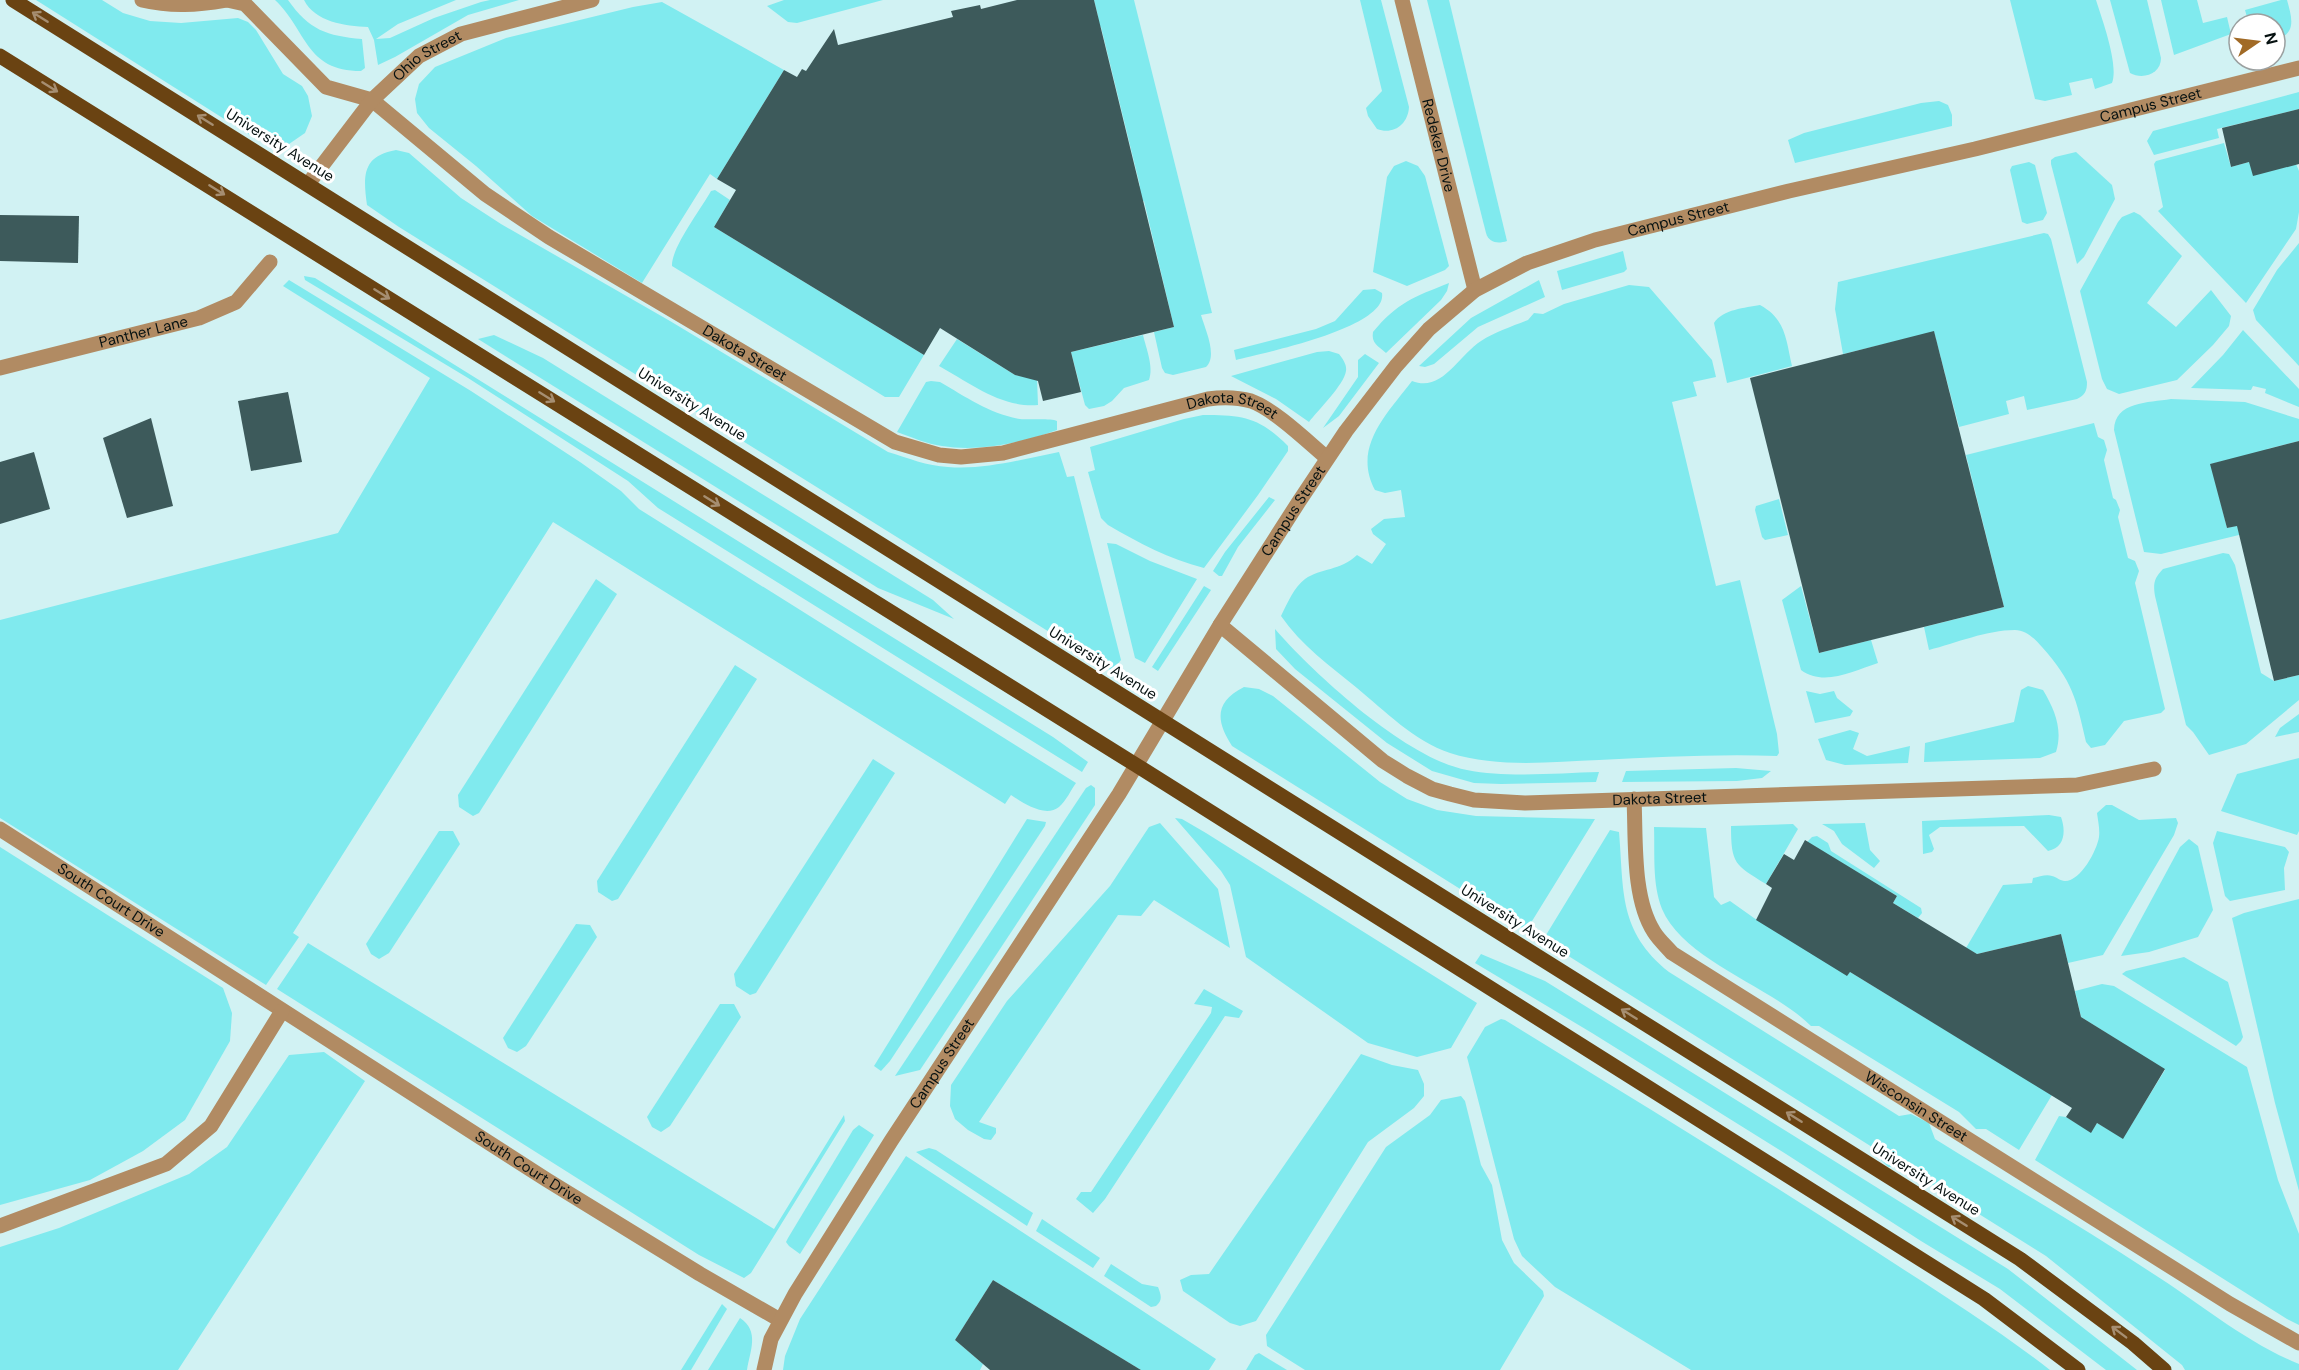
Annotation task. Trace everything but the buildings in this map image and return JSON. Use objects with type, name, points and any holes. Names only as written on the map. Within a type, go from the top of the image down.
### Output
[{"type":"main road","name":"University Avenue","points":[[13,0],[2020,1259],[2133,1343],[2164,1370]]},
{"type":"main road","points":[[0,56],[1136,765],[1984,1299],[2078,1370]]},
{"type":"street","name":"Dakota Street","points":[[142,0],[166,5],[195,6],[227,0],[245,4],[326,87],[372,100],[485,194],[549,237],[895,442],[939,455],[961,457],[1003,453],[1208,399],[1228,398],[1249,401],[1263,408],[1327,458]]},
{"type":"street","name":"Ohio Street","points":[[308,184],[372,100],[419,56],[461,34],[592,0]]},
{"type":"street","name":"Redeker Drive","points":[[1402,0],[1475,290]]},
{"type":"street","name":"Campus Street","points":[[764,1370],[771,1339],[780,1320],[854,1198],[1119,794],[1220,625],[1327,458],[1396,366],[1430,329],[1475,290],[1527,263],[1595,240],[2299,68]]},
{"type":"street","name":"Panther Lane","points":[[0,368],[199,318],[236,302],[270,262]]},
{"type":"street","name":"Dakota Street","points":[[1220,625],[1383,761],[1432,789],[1474,800],[1500,802],[1634,799],[2077,785],[2154,769]]},
{"type":"street","name":"Wisconsin Street","points":[[1634,799],[1639,886],[1643,908],[1653,931],[1672,953],[2230,1304],[2299,1343]]},
{"type":"street","name":"South Court Drive","points":[[0,829],[547,1180],[780,1320]]},
{"type":"street","points":[[0,1226],[166,1164],[211,1126],[282,1011]]},
{"type":"shaded area","points":[[36,0],[102,0],[123,13],[150,21],[181,23],[238,18],[248,22],[256,30],[283,74],[302,86],[308,96],[312,116],[305,133],[289,144],[278,147],[248,134]]},
{"type":"shaded area","points":[[275,0],[288,0],[311,25],[320,30],[339,36],[362,39],[365,68],[361,71],[328,64],[309,47],[286,12]]},
{"type":"shaded area","points":[[304,0],[456,0],[398,24],[376,39],[390,38],[434,18],[481,2],[519,0],[468,15],[378,65],[374,40],[368,27],[341,24],[323,18],[315,13]]},
{"type":"shaded area","points":[[784,0],[883,0],[797,23],[788,22],[767,6]]},
{"type":"shaded area","points":[[1094,0],[1134,0],[1212,313],[1201,315],[1211,349],[1211,356],[1206,367],[1173,375],[1165,373],[1162,368],[1154,332],[1174,327],[1144,201],[1137,202],[1133,189],[1140,186],[1101,27],[1091,18],[1098,16]]},
{"type":"shaded area","points":[[1360,0],[1381,0],[1409,107],[1403,123],[1389,131],[1377,129],[1368,116],[1366,108],[1382,91]]},
{"type":"shaded area","points":[[1427,0],[1449,0],[1507,241],[1494,242],[1486,233]]},
{"type":"shaded area","points":[[2010,0],[2096,0],[2112,54],[2114,75],[2112,83],[2095,89],[2092,78],[2069,83],[2072,95],[2045,101],[2035,99]]},
{"type":"shaded area","points":[[2110,0],[2147,0],[2161,58],[2155,72],[2146,76],[2130,73]]},
{"type":"shaded area","points":[[2161,0],[2197,0],[2203,23],[2227,17],[2227,35],[2174,55]]},
{"type":"shaded area","points":[[2287,0],[2291,19],[2290,29],[2287,34],[2287,12],[2246,12],[2245,10]]},
{"type":"shaded area","points":[[662,2],[784,70],[717,179],[710,174],[642,283],[532,216],[429,128],[417,113],[415,99],[419,84],[435,67],[506,38]]},
{"type":"shaded area","points":[[2299,92],[2299,109],[2217,129],[2219,138],[2154,155],[2147,141],[2153,131]]},
{"type":"shaded area","points":[[1939,101],[1948,105],[1952,115],[1952,126],[1795,163],[1788,140],[1804,133],[1921,103]]},
{"type":"shaded area","points":[[2224,143],[2231,167],[2249,162],[2296,164],[2299,171],[2299,212],[2296,229],[2246,303],[2158,211],[2163,207],[2154,164],[2156,161]]},
{"type":"shaded area","points":[[396,150],[409,153],[461,198],[501,224],[670,321],[888,452],[933,465],[962,468],[1004,463],[1059,452],[1067,477],[1074,476],[1121,660],[1112,671],[367,205],[365,176],[367,169],[377,157]]},
{"type":"shaded area","points":[[2076,152],[2112,185],[2115,199],[2084,257],[2077,264],[2051,164],[2051,160],[2055,157]]},
{"type":"shaded area","points":[[1406,161],[1418,166],[1425,176],[1449,266],[1445,270],[1407,286],[1373,272],[1387,177],[1394,166]]},
{"type":"shaded area","points":[[2029,162],[2035,165],[2047,213],[2043,220],[2027,224],[2022,222],[2010,170],[2012,166]]},
{"type":"shaded area","points":[[715,190],[730,200],[714,227],[924,355],[899,397],[885,397],[672,266],[681,239],[711,191]]},
{"type":"shaded area","points":[[2134,212],[2140,215],[2182,256],[2147,303],[2176,327],[2211,290],[2231,316],[2229,326],[2213,345],[2177,380],[2119,394],[2107,389],[2102,379],[2080,291],[2118,222],[2122,217]]},
{"type":"shaded area","points":[[2044,233],[2048,234],[2051,239],[2087,382],[2085,392],[2077,399],[2027,410],[2024,396],[2006,401],[2009,414],[1959,427],[1934,332],[1843,354],[1835,309],[1838,282]]},
{"type":"shaded area","points":[[2299,243],[2299,366],[2256,320],[2253,310],[2277,270]]},
{"type":"shaded area","points":[[1623,251],[1627,269],[1624,272],[1562,290],[1557,271]]},
{"type":"shaded area","points":[[304,276],[315,278],[1053,737],[1088,762],[1082,772],[658,508],[628,481],[468,378],[305,280]]},
{"type":"shaded area","points":[[289,280],[471,391],[580,462],[621,491],[639,509],[1076,783],[1066,799],[1059,807],[1047,811],[1034,808],[1011,795],[1005,804],[553,522],[293,933],[299,937],[266,985],[0,818],[0,620],[338,533],[430,378],[283,286]]},
{"type":"shaded area","points":[[1539,280],[1545,297],[1478,327],[1434,364],[1419,366],[1471,318]]},
{"type":"shaded area","points":[[1449,283],[1441,300],[1386,353],[1376,344],[1373,332],[1390,314],[1416,297]]},
{"type":"shaded area","points":[[1629,285],[1649,287],[1712,360],[1716,377],[1693,382],[1697,396],[1672,402],[1716,586],[1740,580],[1777,734],[1779,753],[1777,756],[1688,756],[1524,763],[1468,758],[1437,748],[1389,716],[1316,655],[1281,616],[1297,586],[1311,575],[1344,564],[1357,555],[1372,564],[1386,544],[1373,534],[1371,529],[1384,519],[1405,517],[1401,490],[1385,493],[1375,490],[1369,474],[1368,459],[1375,432],[1412,381],[1423,383],[1441,378],[1481,341],[1528,320],[1534,313],[1543,314],[1564,304]]},
{"type":"shaded area","points":[[1375,289],[1382,293],[1379,306],[1345,328],[1295,345],[1236,360],[1234,350],[1316,329],[1335,321],[1363,290]]},
{"type":"shaded area","points":[[1760,305],[1769,311],[1780,324],[1792,366],[1727,383],[1714,323],[1729,312]]},
{"type":"shaded area","points":[[2243,330],[2299,389],[2299,407],[2265,393],[2266,389],[2253,386],[2251,390],[2191,388]]},
{"type":"shaded area","points":[[494,335],[543,358],[933,600],[954,619],[878,588],[478,339]]},
{"type":"shaded area","points":[[1143,335],[1150,363],[1149,380],[1124,388],[1104,406],[1089,409],[1085,405],[1071,352]]},
{"type":"shaded area","points":[[957,339],[1015,375],[1037,379],[1038,405],[1011,403],[974,387],[939,366]]},
{"type":"shaded area","points":[[1329,351],[1339,354],[1346,371],[1336,390],[1309,422],[1276,399],[1231,376],[1317,352]]},
{"type":"shaded area","points":[[1365,354],[1379,363],[1339,416],[1323,428],[1358,377],[1358,360]]},
{"type":"shaded area","points":[[926,382],[940,382],[978,404],[1009,417],[1057,421],[1057,430],[1015,442],[971,448],[936,445],[897,432]]},
{"type":"shaded area","points":[[2171,399],[2245,402],[2299,419],[2299,441],[2267,449],[2277,496],[2257,453],[2211,464],[2227,528],[2273,516],[2284,524],[2161,554],[2144,552],[2114,430],[2120,413],[2126,409],[2143,403]]},
{"type":"shaded area","points":[[1203,415],[1240,417],[1259,423],[1288,446],[1288,451],[1258,495],[1204,568],[1154,550],[1108,525],[1101,518],[1088,472],[1095,470],[1090,447]]},
{"type":"shaded area","points":[[2094,423],[2098,437],[2104,440],[2107,450],[2104,460],[2113,498],[2120,510],[2118,517],[2128,558],[2135,561],[2139,571],[2135,583],[2165,709],[2161,713],[2124,721],[2105,745],[2091,748],[2086,742],[2076,702],[2067,681],[2052,659],[2030,636],[2019,630],[2004,631],[1983,634],[1929,650],[1924,627],[2004,607],[1966,455]]},
{"type":"shaded area","points":[[1269,497],[1275,500],[1238,547],[1222,576],[1219,576],[1213,571],[1225,552]]},
{"type":"shaded area","points":[[1779,499],[1788,535],[1765,540],[1762,537],[1756,506]]},
{"type":"shaded area","points":[[1107,543],[1116,544],[1150,561],[1197,579],[1145,663],[1135,658]]},
{"type":"shaded area","points":[[2223,553],[2229,554],[2235,565],[2261,673],[2274,681],[2299,675],[2299,700],[2246,744],[2209,755],[2186,725],[2154,585],[2163,569]]},
{"type":"shaded area","points":[[596,579],[617,594],[479,813],[473,816],[459,807],[458,795]]},
{"type":"shaded area","points":[[1204,586],[1211,590],[1158,671],[1152,667]]},
{"type":"shaded area","points":[[1801,586],[1819,653],[1871,640],[1878,663],[1829,677],[1810,675],[1801,670],[1782,600]]},
{"type":"shaded area","points":[[1275,629],[1313,669],[1364,713],[1390,733],[1443,763],[1467,770],[1499,774],[1599,772],[1596,782],[1474,783],[1432,771],[1387,743],[1295,669],[1276,649]]},
{"type":"shaded area","points":[[735,665],[757,679],[618,899],[612,901],[598,892],[597,881]]},
{"type":"shaded area","points":[[2028,686],[2043,690],[2051,705],[2057,720],[2059,736],[2056,752],[2040,758],[1924,762],[1925,743],[2014,722],[2021,690]]},
{"type":"shaded area","points":[[1244,687],[1259,689],[1273,696],[1380,782],[1407,799],[1437,810],[1476,816],[1595,819],[1529,926],[1524,929],[1232,746],[1223,728],[1221,713],[1227,699]]},
{"type":"shaded area","points":[[1806,691],[1820,694],[1834,691],[1837,698],[1853,711],[1850,716],[1815,723]]},
{"type":"shaded area","points":[[2299,714],[2299,732],[2275,737],[2280,728]]},
{"type":"shaded area","points":[[1850,730],[1859,733],[1853,749],[1867,756],[1910,746],[1908,763],[1845,765],[1826,760],[1818,739]]},
{"type":"shaded area","points":[[2299,758],[2299,831],[2297,835],[2221,811],[2237,774]]},
{"type":"shaded area","points":[[873,759],[895,773],[756,993],[750,995],[736,986],[734,974]]},
{"type":"shaded area","points":[[1736,768],[1771,771],[1762,778],[1737,781],[1622,782],[1626,771]]},
{"type":"shaded area","points":[[1091,785],[1095,788],[1095,805],[920,1070],[895,1076],[1086,788]]},
{"type":"shaded area","points":[[2106,805],[2112,805],[2139,820],[2176,818],[2178,823],[2174,835],[2103,955],[2068,963],[2061,934],[1977,954],[1966,948],[2003,885],[2032,883],[2033,878],[2047,875],[2065,881],[2071,880],[2082,871],[2098,843],[2097,813]]},
{"type":"shaded area","points":[[2049,815],[2061,817],[2064,833],[2061,843],[2048,851],[2024,826],[1940,827],[1929,835],[1934,849],[1932,852],[1923,854],[1922,821]]},
{"type":"shaded area","points":[[1175,818],[1182,819],[1206,833],[1477,1003],[1451,1048],[1417,1057],[1368,1043],[1246,957],[1230,885],[1221,871]]},
{"type":"shaded area","points":[[1027,819],[1046,822],[1045,826],[890,1061],[881,1071],[874,1066]]},
{"type":"shaded area","points":[[1160,823],[1218,889],[1230,948],[1154,900],[1141,916],[1118,915],[979,1122],[996,1128],[996,1133],[991,1140],[984,1139],[968,1130],[955,1119],[950,1106],[951,1085],[1007,1001],[1110,886],[1149,827]]},
{"type":"shaded area","points":[[1865,823],[1870,850],[1880,861],[1874,868],[1842,844],[1834,831],[1822,824]]},
{"type":"shaded area","points":[[1793,824],[1798,829],[1766,884],[1747,872],[1737,862],[1732,848],[1731,826]]},
{"type":"shaded area","points":[[1654,827],[1706,828],[1714,897],[1721,905],[1730,901],[1847,975],[1850,972],[2052,1095],[2019,1150],[1986,1129],[1976,1129],[1959,1112],[1819,1026],[1811,1026],[1774,998],[1689,944],[1673,927],[1659,899],[1655,868]]},
{"type":"shaded area","points":[[1610,830],[1619,832],[1624,891],[1632,925],[1652,957],[1669,972],[1899,1116],[1911,1114],[1929,1123],[1935,1139],[2125,1256],[2242,1334],[2299,1364],[2299,1370],[2185,1370],[2182,1365],[2046,1256],[1904,1167],[1888,1167],[1871,1150],[1872,1147],[1543,940]]},
{"type":"shaded area","points":[[439,831],[453,831],[460,844],[389,953],[379,959],[371,954],[366,944]]},
{"type":"shaded area","points":[[2217,831],[2285,847],[2289,852],[2284,868],[2285,890],[2230,901],[2225,896],[2213,843]]},
{"type":"shaded area","points":[[1817,836],[1828,843],[1831,851],[1921,908],[1922,913],[1918,918],[1893,903],[1897,896],[1807,842]]},
{"type":"shaded area","points":[[2189,839],[2198,846],[2213,910],[2198,937],[2149,952],[2121,956],[2180,847]]},
{"type":"shaded area","points":[[0,847],[223,988],[232,1013],[230,1041],[185,1120],[143,1151],[90,1180],[0,1205]]},
{"type":"shaded area","points":[[2299,899],[2299,1191],[2275,1103],[2232,918]]},
{"type":"shaded area","points":[[576,924],[590,925],[597,937],[526,1046],[517,1052],[508,1048],[503,1038]]},
{"type":"shaded area","points":[[308,943],[774,1229],[844,1115],[845,1121],[751,1273],[744,1278],[699,1255],[277,989]]},
{"type":"shaded area","points":[[1481,954],[1545,981],[2008,1269],[2137,1370],[2106,1370],[2000,1289],[1592,1033],[1475,963]]},
{"type":"shaded area","points":[[2184,957],[2228,982],[2243,1037],[2236,1046],[2122,974],[2126,971]]},
{"type":"shaded area","points":[[2102,984],[2114,986],[2247,1067],[2278,1180],[2299,1234],[2299,1325],[2035,1160],[2059,1116],[2066,1117],[2091,1132],[2097,1123],[2123,1138],[2165,1070],[2081,1017],[2075,991]]},
{"type":"shaded area","points":[[1204,989],[1243,1011],[1239,1018],[1225,1016],[1105,1199],[1093,1213],[1076,1199],[1081,1192],[1091,1192],[1211,1013],[1212,1007],[1194,1004]]},
{"type":"shaded area","points":[[720,1004],[734,1004],[741,1017],[670,1126],[661,1132],[652,1127],[647,1117]]},
{"type":"shaded area","points":[[1501,1019],[1824,1218],[1983,1322],[2050,1370],[1691,1370],[1555,1287],[1522,1256],[1514,1239],[1467,1057],[1485,1027]]},
{"type":"shaded area","points":[[324,1052],[365,1081],[178,1370],[0,1370],[0,1247],[59,1228],[189,1174],[227,1147],[289,1055]]},
{"type":"shaded area","points":[[1361,1054],[1392,1065],[1418,1070],[1424,1084],[1424,1096],[1414,1108],[1368,1142],[1256,1321],[1240,1326],[1230,1323],[1183,1291],[1180,1280],[1191,1275],[1209,1274]]},
{"type":"shaded area","points":[[1461,1096],[1465,1101],[1481,1165],[1492,1185],[1502,1240],[1514,1263],[1543,1291],[1544,1296],[1500,1370],[1305,1370],[1267,1346],[1266,1335],[1386,1147],[1430,1115],[1441,1100]]},
{"type":"shaded area","points":[[859,1125],[874,1135],[800,1254],[786,1242],[853,1130]]},
{"type":"shaded area","points":[[929,1148],[936,1150],[1033,1213],[1027,1226],[916,1152]]},
{"type":"shaded area","points":[[906,1156],[1216,1359],[1209,1370],[1141,1370],[993,1280],[955,1340],[983,1364],[980,1370],[783,1370],[785,1356],[800,1319]]},
{"type":"shaded area","points":[[1042,1219],[1100,1258],[1093,1268],[1036,1231]]},
{"type":"shaded area","points":[[1111,1264],[1142,1284],[1158,1287],[1160,1302],[1151,1307],[1104,1276]]},
{"type":"shaded area","points":[[722,1304],[727,1309],[691,1370],[681,1370]]},
{"type":"shaded area","points":[[740,1318],[746,1323],[752,1335],[747,1370],[708,1370]]},
{"type":"shaded area","points":[[1259,1353],[1287,1370],[1246,1370],[1255,1355]]}]
